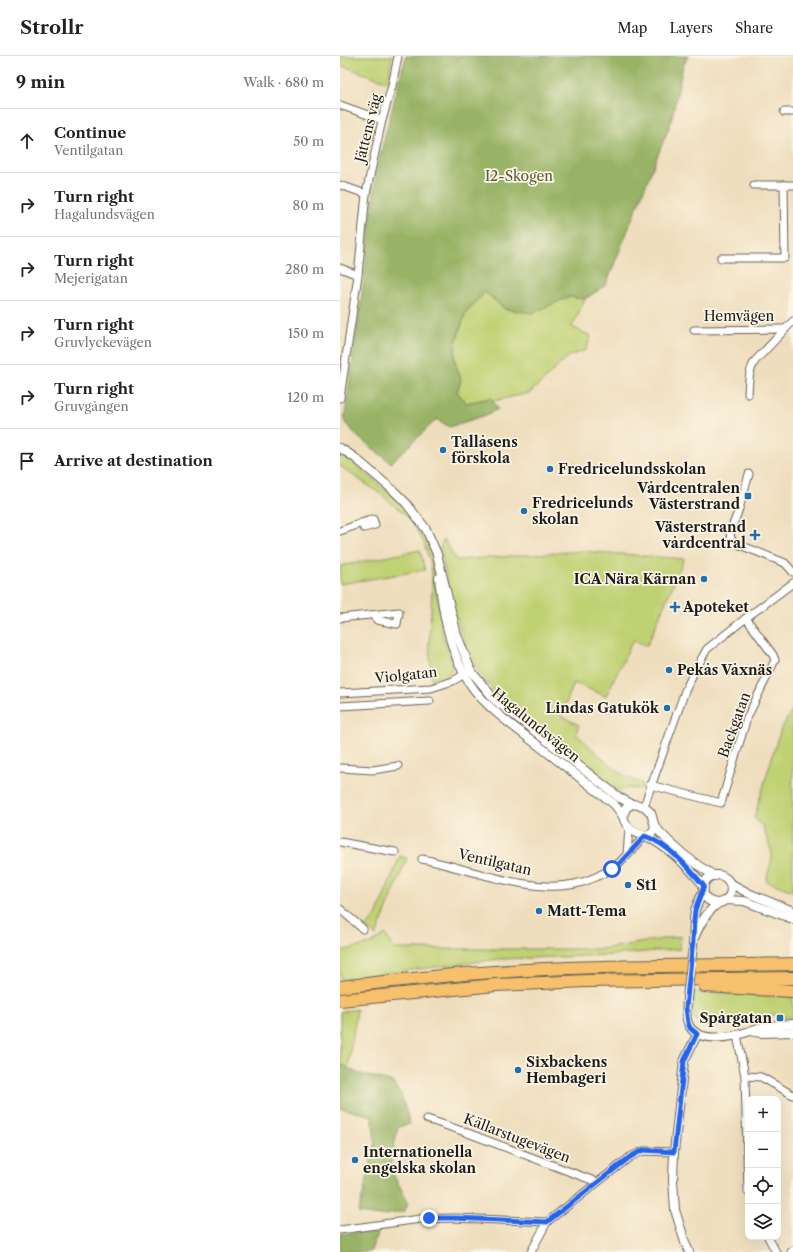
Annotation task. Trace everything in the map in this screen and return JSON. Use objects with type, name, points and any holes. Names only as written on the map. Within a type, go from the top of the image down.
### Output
[{"type":"highway","points":[[340,987],[427,977],[494,972],[588,968],[793,964]]},
{"type":"highway","points":[[340,1000],[496,985],[652,980],[793,978]]},
{"type":"highway","points":[[652,980],[697,986],[793,991]]},
{"type":"street","name":"Jättens väg","points":[[340,398],[358,275],[366,194],[398,56]]},
{"type":"street","points":[[340,105],[382,120]]},
{"type":"street","points":[[784,112],[793,112]]},
{"type":"street","points":[[340,185],[366,194]]},
{"type":"street","points":[[754,185],[793,185]]},
{"type":"street","points":[[721,258],[785,258],[784,185]]},
{"type":"street","points":[[340,268],[358,275]]},
{"type":"street","points":[[748,394],[751,368],[793,320]]},
{"type":"street","name":"Hemvägen","points":[[694,330],[784,329]]},
{"type":"street","name":"Hagalundsvägen","points":[[340,448],[378,476],[406,503],[426,529],[437,554],[441,571],[439,577],[441,598],[448,637],[468,673],[472,687],[498,714],[614,804],[623,816]]},
{"type":"street","points":[[749,474],[738,512],[730,532],[731,539],[735,543],[785,563],[793,572]]},
{"type":"street","points":[[340,531],[361,523]]},
{"type":"street","points":[[644,806],[650,785],[693,674],[707,649],[793,583]]},
{"type":"street","points":[[340,618],[374,615]]},
{"type":"street","name":"Backgatan","points":[[650,785],[721,803],[747,718],[775,660],[746,618]]},
{"type":"street","name":"Hagalundsvägen","points":[[468,673],[495,700],[620,798],[632,804]]},
{"type":"street","name":"Violgatan","points":[[340,693],[431,688],[453,681],[468,673]]},
{"type":"street","name":"Violgatan","points":[[340,706],[430,701]]},
{"type":"street","points":[[340,768],[373,770],[398,766]]},
{"type":"street","points":[[793,911],[750,894],[730,883],[723,877],[715,876],[701,868],[677,849],[655,827],[651,813],[644,806],[632,804],[626,808],[623,816],[624,821],[629,828],[635,833],[646,836],[657,842],[672,853],[695,875],[704,887],[705,896],[714,903],[744,901],[793,918]]},
{"type":"street","points":[[646,836],[652,833],[655,827]]},
{"type":"street","points":[[627,855],[629,828]]},
{"type":"street","name":"Ventilgatan","points":[[422,859],[520,883],[562,886],[576,884],[617,866],[646,836]]},
{"type":"street","points":[[340,842],[395,852]]},
{"type":"street","points":[[715,876],[708,879],[695,910],[686,1017],[690,1028],[697,1034],[711,1037],[737,1035],[761,1027],[793,1024]]},
{"type":"street","points":[[693,940],[703,919],[710,910],[728,898],[731,891],[730,883]]},
{"type":"street","points":[[340,909],[363,929]]},
{"type":"street","points":[[751,1031],[761,1033],[793,1032]]},
{"type":"street","points":[[689,1252],[684,1242],[675,1210],[673,1180],[674,1152],[684,1061],[697,1034]]},
{"type":"street","points":[[737,1035],[745,1076],[747,1168]]},
{"type":"street","points":[[745,1076],[761,1077],[793,1095]]},
{"type":"street","name":"Källarstugevägen","points":[[427,1119],[597,1182]]},
{"type":"street","points":[[531,1252],[547,1222],[630,1157],[643,1150],[674,1152]]},
{"type":"street","points":[[340,1230],[420,1218],[547,1222]]},
{"type":"street","points":[[770,1240],[776,1252]]},
{"type":"green space","points":[[340,56],[392,56],[388,82],[340,65]]},
{"type":"green space","name":"I2-Skogen","points":[[406,56],[688,56],[683,66],[671,122],[606,285],[585,299],[569,297],[532,313],[505,309],[485,292],[466,312],[455,345],[455,362],[461,380],[457,392],[466,403],[491,398],[498,409],[486,415],[449,427],[437,419],[391,463],[358,437],[344,421],[364,279],[376,173]]},
{"type":"green space","points":[[485,292],[505,309],[532,313],[569,297],[585,299],[572,327],[591,336],[586,350],[569,356],[530,393],[493,401],[491,398],[466,403],[457,392],[461,380],[455,361],[455,345],[466,312]]},
{"type":"green space","points":[[340,455],[353,463],[404,508],[413,518],[426,541],[431,553],[443,636],[452,659],[452,667],[449,674],[441,679],[432,681],[429,644],[432,575],[430,562],[424,543],[410,519],[382,495],[340,466]]},
{"type":"green space","points":[[444,539],[456,560],[582,551],[684,559],[647,646],[633,640],[606,696],[574,683],[561,716],[579,725],[576,734],[615,769],[633,780],[642,783],[642,789],[626,788],[618,792],[589,770],[495,692],[475,667],[460,629],[451,600],[440,548]]},
{"type":"green space","points":[[420,550],[425,570],[340,584],[340,566]]},
{"type":"green space","points":[[793,709],[793,891],[766,881],[772,853],[763,827],[754,818],[781,729]]},
{"type":"green space","points":[[400,856],[407,858],[376,936],[365,927],[376,916]]},
{"type":"green space","points":[[385,934],[394,949],[602,949],[681,936],[680,949],[611,955],[500,959],[340,979],[340,951],[371,944]]},
{"type":"green space","points":[[694,992],[793,997],[793,1018],[770,1015],[757,1021],[707,1027],[697,1022],[693,1013]]},
{"type":"green space","points":[[357,1009],[348,1068],[340,1064],[340,1012]]},
{"type":"green space","points":[[340,1064],[357,1073],[391,1081],[401,1094],[410,1124],[398,1127],[390,1168],[408,1202],[405,1211],[380,1216],[358,1213],[375,1141],[372,1116],[340,1108]]},
{"type":"green space","points":[[380,1230],[370,1252],[340,1252],[340,1234]]},
{"type":"place","name":"Tallåsens förskola","points":[[443,450]]},
{"type":"place","name":"Fredricelundsskolan","points":[[550,469]]},
{"type":"place","name":"Vårdcentralen Västerstrand","points":[[748,496]]},
{"type":"place","name":"Fredricelunds skolan","points":[[524,511]]},
{"type":"place","name":"Västerstrand vårdcentral","points":[[755,535]]},
{"type":"place","name":"ICA Nära Kärnan","points":[[704,579]]},
{"type":"place","name":"Apoteket","points":[[675,607]]},
{"type":"place","name":"Pekås Våxnäs","points":[[669,670]]},
{"type":"place","name":"Lindas Gatukök","points":[[667,708]]},
{"type":"place","name":"St1","points":[[628,885]]},
{"type":"place","name":"Matt-Tema","points":[[539,911]]},
{"type":"place","name":"Spårgatan","points":[[780,1018]]},
{"type":"place","name":"Sixbackens Hembageri","points":[[518,1070]]},
{"type":"place","name":"Internationella engelska skolan","points":[[355,1160]]},
{"type":"route","points":[[429,1218],[547,1222],[630,1157],[643,1150],[674,1152],[684,1061],[697,1034],[690,1028],[686,1017],[686,1008],[695,910],[704,886],[672,853],[646,836],[617,866],[612,869]]}]
